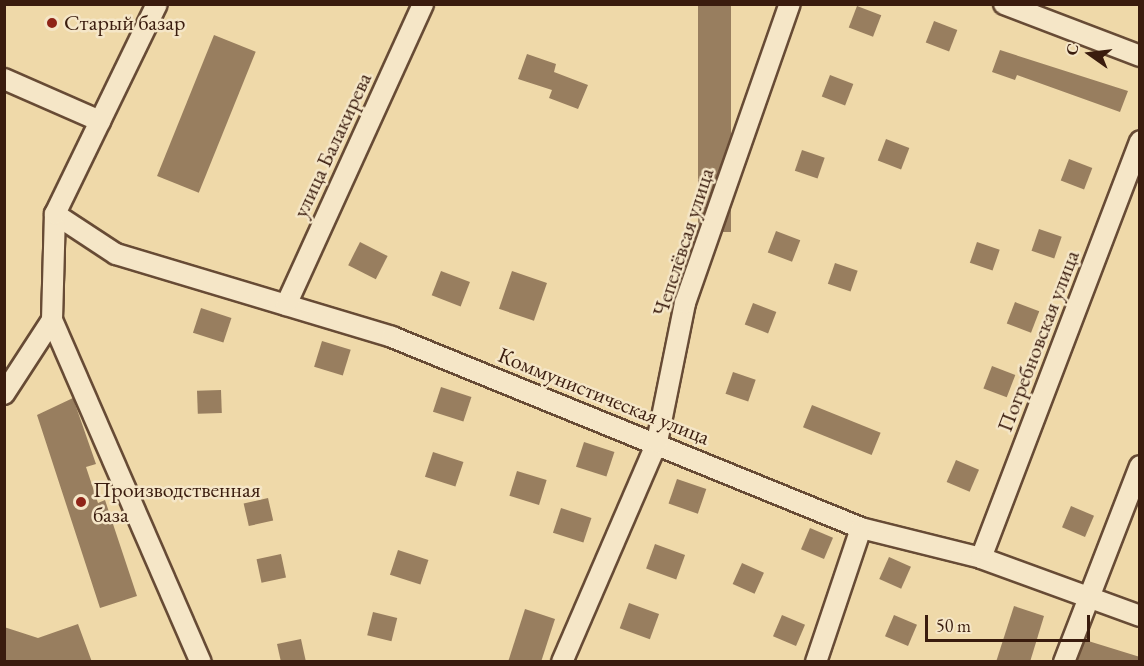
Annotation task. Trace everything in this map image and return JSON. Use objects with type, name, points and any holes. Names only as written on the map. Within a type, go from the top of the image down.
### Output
[{"type":"street","points":[[157,4],[55,214],[52,320],[201,662]]},
{"type":"street","name":"улица Балакирева","points":[[285,305],[423,4]]},
{"type":"street","name":"Чепелёвсая улица","points":[[562,662],[657,442],[685,303],[790,4]]},
{"type":"street","points":[[1004,4],[1140,56]]},
{"type":"street","points":[[4,79],[100,121]]},
{"type":"street","name":"Погребновская улица","points":[[981,558],[1140,141]]},
{"type":"street","name":"Коммунистическая улица","points":[[55,214],[116,254],[392,337],[657,442],[861,528],[981,558],[1091,596],[1140,616]]},
{"type":"street","points":[[4,394],[52,320]]},
{"type":"street","points":[[1064,662],[1140,466]]},
{"type":"street","points":[[816,662],[861,528]]},
{"type":"building","points":[[698,4],[731,4],[731,232],[698,232]]},
{"type":"building","points":[[857,6],[881,15],[873,37],[849,27]]},
{"type":"building","points":[[934,21],[957,30],[949,51],[926,42]]},
{"type":"building","points":[[214,35],[256,52],[199,193],[157,176]]},
{"type":"building","points":[[1000,50],[1128,91],[1120,112],[1017,75],[1015,80],[992,72]]},
{"type":"building","points":[[527,54],[556,64],[554,72],[588,85],[578,109],[549,98],[552,90],[518,79]]},
{"type":"building","points":[[830,75],[853,84],[845,105],[822,96]]},
{"type":"building","points":[[886,139],[909,148],[901,169],[878,160]]},
{"type":"building","points":[[802,150],[825,158],[818,179],[795,171]]},
{"type":"building","points":[[1069,159],[1092,168],[1084,189],[1061,180]]},
{"type":"building","points":[[1039,229],[1062,237],[1054,259],[1032,251]]},
{"type":"building","points":[[776,231],[800,240],[792,262],[768,252]]},
{"type":"building","points":[[360,242],[388,256],[376,279],[348,265]]},
{"type":"building","points":[[977,242],[1000,250],[993,271],[970,263]]},
{"type":"building","points":[[835,263],[858,271],[851,292],[828,284]]},
{"type":"building","points":[[441,271],[470,282],[461,306],[432,295]]},
{"type":"building","points":[[512,271],[547,283],[534,321],[499,309]]},
{"type":"building","points":[[1015,302],[1039,311],[1031,333],[1007,323]]},
{"type":"building","points":[[753,303],[776,312],[768,333],[745,324]]},
{"type":"building","points":[[201,308],[231,318],[223,343],[193,333]]},
{"type":"building","points":[[322,341],[351,350],[343,376],[314,367]]},
{"type":"building","points":[[992,366],[1015,375],[1007,397],[983,388]]},
{"type":"building","points":[[733,372],[756,380],[748,402],[726,394]]},
{"type":"building","points":[[441,387],[471,397],[463,422],[433,412]]},
{"type":"building","points":[[221,390],[222,413],[198,414],[197,391]]},
{"type":"building","name":"Производственная база","points":[[73,398],[96,464],[86,467],[98,503],[105,500],[137,596],[100,608],[37,415]]},
{"type":"building","points":[[812,405],[881,433],[872,455],[803,427]]},
{"type":"building","points":[[584,442],[614,452],[606,477],[576,467]]},
{"type":"building","points":[[433,452],[463,462],[455,487],[425,477]]},
{"type":"building","points":[[956,460],[979,470],[970,492],[947,482]]},
{"type":"building","points":[[517,471],[547,480],[539,505],[509,496]]},
{"type":"building","points":[[677,479],[706,489],[698,514],[669,504]]},
{"type":"building","points":[[268,498],[273,520],[249,526],[244,504]]},
{"type":"building","points":[[1071,506],[1094,516],[1085,537],[1062,527]]},
{"type":"building","points":[[561,508],[591,518],[583,543],[553,533]]},
{"type":"building","points":[[810,528],[833,538],[824,559],[801,549]]},
{"type":"building","points":[[655,544],[685,555],[676,579],[646,568]]},
{"type":"building","points":[[398,550],[428,560],[420,585],[390,575]]},
{"type":"building","points":[[281,554],[286,577],[262,583],[257,559]]},
{"type":"building","points":[[889,557],[911,567],[901,589],[879,579]]},
{"type":"building","points":[[742,563],[764,573],[755,594],[733,584]]},
{"type":"building","points":[[629,603],[659,614],[650,639],[620,628]]},
{"type":"building","points":[[1014,606],[1044,616],[1030,662],[996,662]]},
{"type":"building","points":[[525,609],[555,619],[541,662],[508,662]]},
{"type":"building","points":[[373,612],[397,618],[391,641],[367,635]]},
{"type":"building","points":[[782,615],[805,625],[796,646],[773,636]]},
{"type":"building","points":[[894,615],[917,625],[908,646],[885,636]]},
{"type":"building","points":[[78,624],[92,662],[4,662],[4,627],[38,638]]},
{"type":"building","points":[[301,639],[306,662],[281,662],[277,644]]},
{"type":"building","points":[[1085,640],[1140,657],[1140,662],[1077,662]]},
{"type":"place","name":"Старый базар","points":[[52,23]]},
{"type":"place","name":"Производственная база","points":[[81,502]]}]
